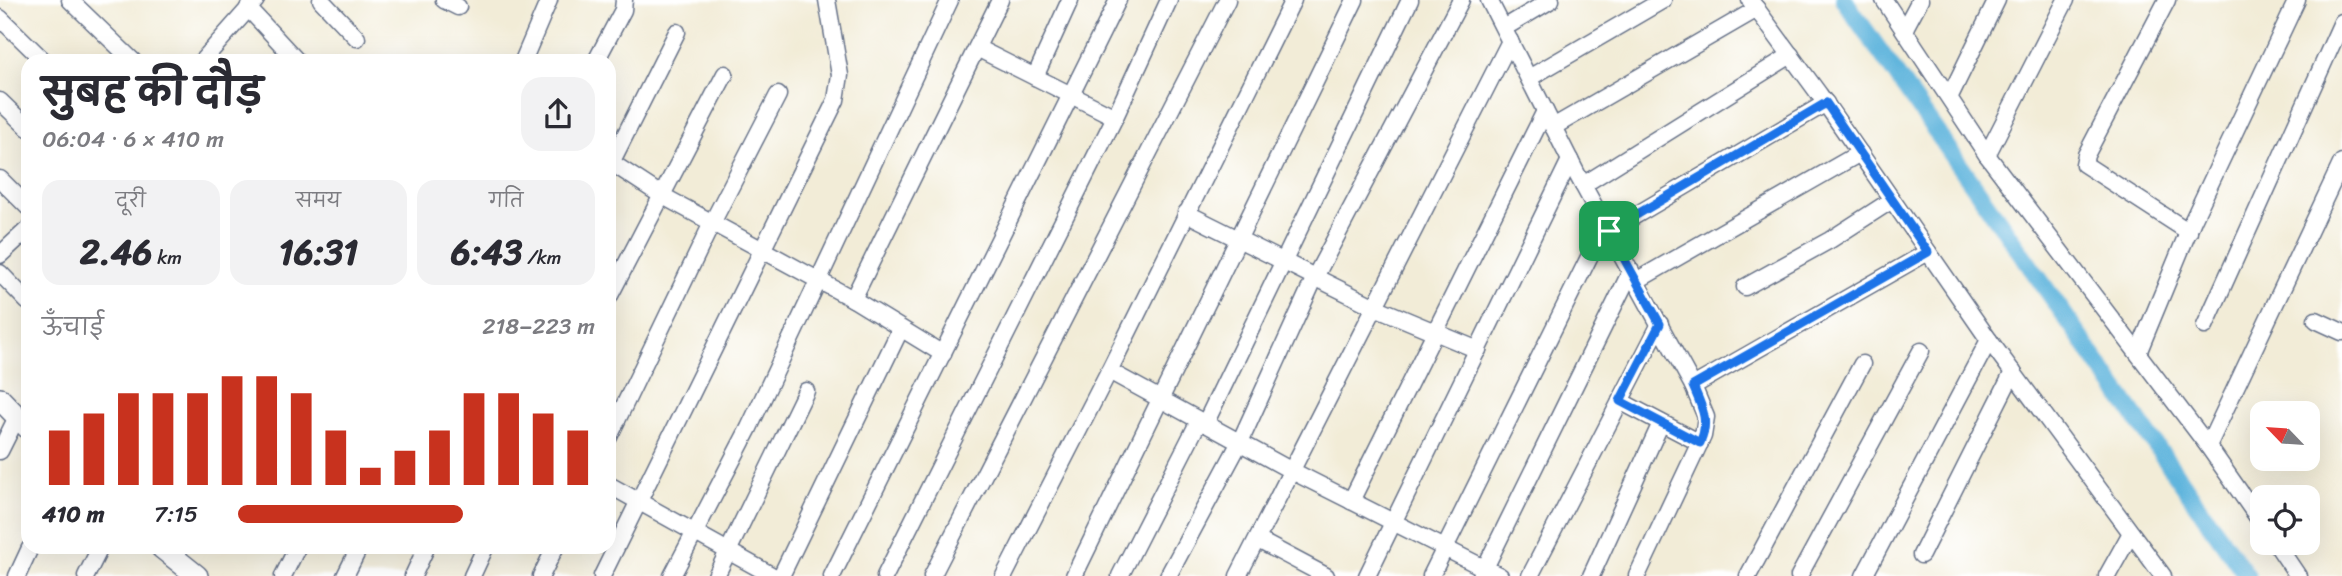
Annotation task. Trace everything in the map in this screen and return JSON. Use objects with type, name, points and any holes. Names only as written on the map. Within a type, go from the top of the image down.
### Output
[{"type":"street","points":[[70,0],[126,54]]},
{"type":"street","points":[[321,0],[357,38]]},
{"type":"street","points":[[526,54],[549,0]]},
{"type":"street","points":[[600,54],[623,10],[624,0]]},
{"type":"street","points":[[616,548],[840,88],[827,0]]},
{"type":"street","points":[[672,576],[818,280],[950,0]]},
{"type":"street","points":[[853,299],[1000,0]]},
{"type":"street","points":[[1035,77],[1070,0]]},
{"type":"street","points":[[832,576],[1118,0]]},
{"type":"street","points":[[885,576],[1115,117],[1169,0]]},
{"type":"street","points":[[932,576],[1227,0]]},
{"type":"street","points":[[1004,576],[1293,0]]},
{"type":"street","points":[[1074,576],[1355,0]]},
{"type":"street","points":[[1120,576],[1202,423],[1410,0]]},
{"type":"street","points":[[1168,576],[1240,442],[1315,277],[1461,0]]},
{"type":"street","points":[[1489,0],[1583,185],[1693,386],[1706,416],[1707,425],[1700,443],[1637,576]]},
{"type":"street","points":[[1238,576],[1375,307],[1507,34],[1551,0]]},
{"type":"street","points":[[1529,78],[1663,0]]},
{"type":"street","points":[[1884,0],[1987,155],[2208,446],[2250,506]]},
{"type":"street","points":[[1905,28],[1920,0]]},
{"type":"street","points":[[1950,96],[1997,0]]},
{"type":"street","points":[[1987,155],[2066,0]]},
{"type":"street","points":[[2167,0],[2085,155],[2084,164],[2189,232]]},
{"type":"street","points":[[2137,353],[2189,232],[2297,0]]},
{"type":"street","points":[[214,54],[252,4],[291,54]]},
{"type":"street","points":[[1553,127],[1753,5],[1826,103],[1989,340],[2163,576]]},
{"type":"street","points":[[0,18],[37,54]]},
{"type":"street","points":[[2205,326],[2342,22]]},
{"type":"street","points":[[616,152],[677,32]]},
{"type":"street","points":[[977,48],[1115,117]]},
{"type":"street","points":[[1583,185],[1791,55]]},
{"type":"street","points":[[616,283],[725,74]]},
{"type":"street","points":[[616,422],[712,223],[778,95]]},
{"type":"street","points":[[0,101],[21,121]]},
{"type":"street","points":[[1431,576],[1607,228],[1826,103]]},
{"type":"street","points":[[1351,501],[1545,111]]},
{"type":"street","points":[[1483,572],[1634,276],[1860,153]]},
{"type":"street","points":[[1367,576],[1570,160]]},
{"type":"street","points":[[2208,446],[2336,191],[2342,162]]},
{"type":"street","points":[[616,168],[661,195],[853,299],[943,355]]},
{"type":"street","points":[[0,179],[21,200]]},
{"type":"street","points":[[1745,287],[1830,240],[1892,200]]},
{"type":"street","points":[[1186,213],[1375,307],[1478,350]]},
{"type":"street","points":[[0,255],[21,236]]},
{"type":"street","points":[[1693,386],[1928,252]]},
{"type":"street","points":[[0,273],[21,295]]},
{"type":"street","points":[[2316,320],[2342,332]]},
{"type":"street","points":[[1530,576],[1660,324]]},
{"type":"street","points":[[781,576],[900,330]]},
{"type":"street","points":[[1864,576],[1989,340]]},
{"type":"street","points":[[1798,576],[1920,351]]},
{"type":"street","points":[[1748,576],[1862,365]]},
{"type":"street","points":[[1109,371],[1292,471],[1445,548],[1483,572],[1500,576]]},
{"type":"street","points":[[1921,555],[2013,372]]},
{"type":"street","points":[[716,576],[806,391]]},
{"type":"street","points":[[0,399],[21,421]]},
{"type":"street","points":[[1620,401],[1700,443]]},
{"type":"street","points":[[1591,576],[1661,423]]},
{"type":"street","points":[[0,451],[21,425]]},
{"type":"street","points":[[616,489],[773,576]]},
{"type":"street","points":[[2107,576],[2131,533]]},
{"type":"street","points":[[1258,541],[1326,576]]},
{"type":"street","points":[[17,576],[27,554]]},
{"type":"street","points":[[86,576],[97,554]]},
{"type":"street","points":[[166,554],[175,569],[197,576]]},
{"type":"street","points":[[283,576],[294,554]]},
{"type":"street","points":[[345,576],[356,554]]},
{"type":"street","points":[[413,576],[423,554]]},
{"type":"street","points":[[472,576],[482,554]]},
{"type":"street","points":[[541,576],[552,554]]},
{"type":"street","points":[[602,576],[613,554]]},
{"type":"street","points":[[2284,555],[2298,576]]},
{"type":"waterway","points":[[1844,0],[2247,576]]},
{"type":"route","points":[[1826,103],[1928,252],[1693,386],[1706,416],[1707,425],[1700,443],[1620,401],[1660,324],[1609,231],[1826,103]]}]
